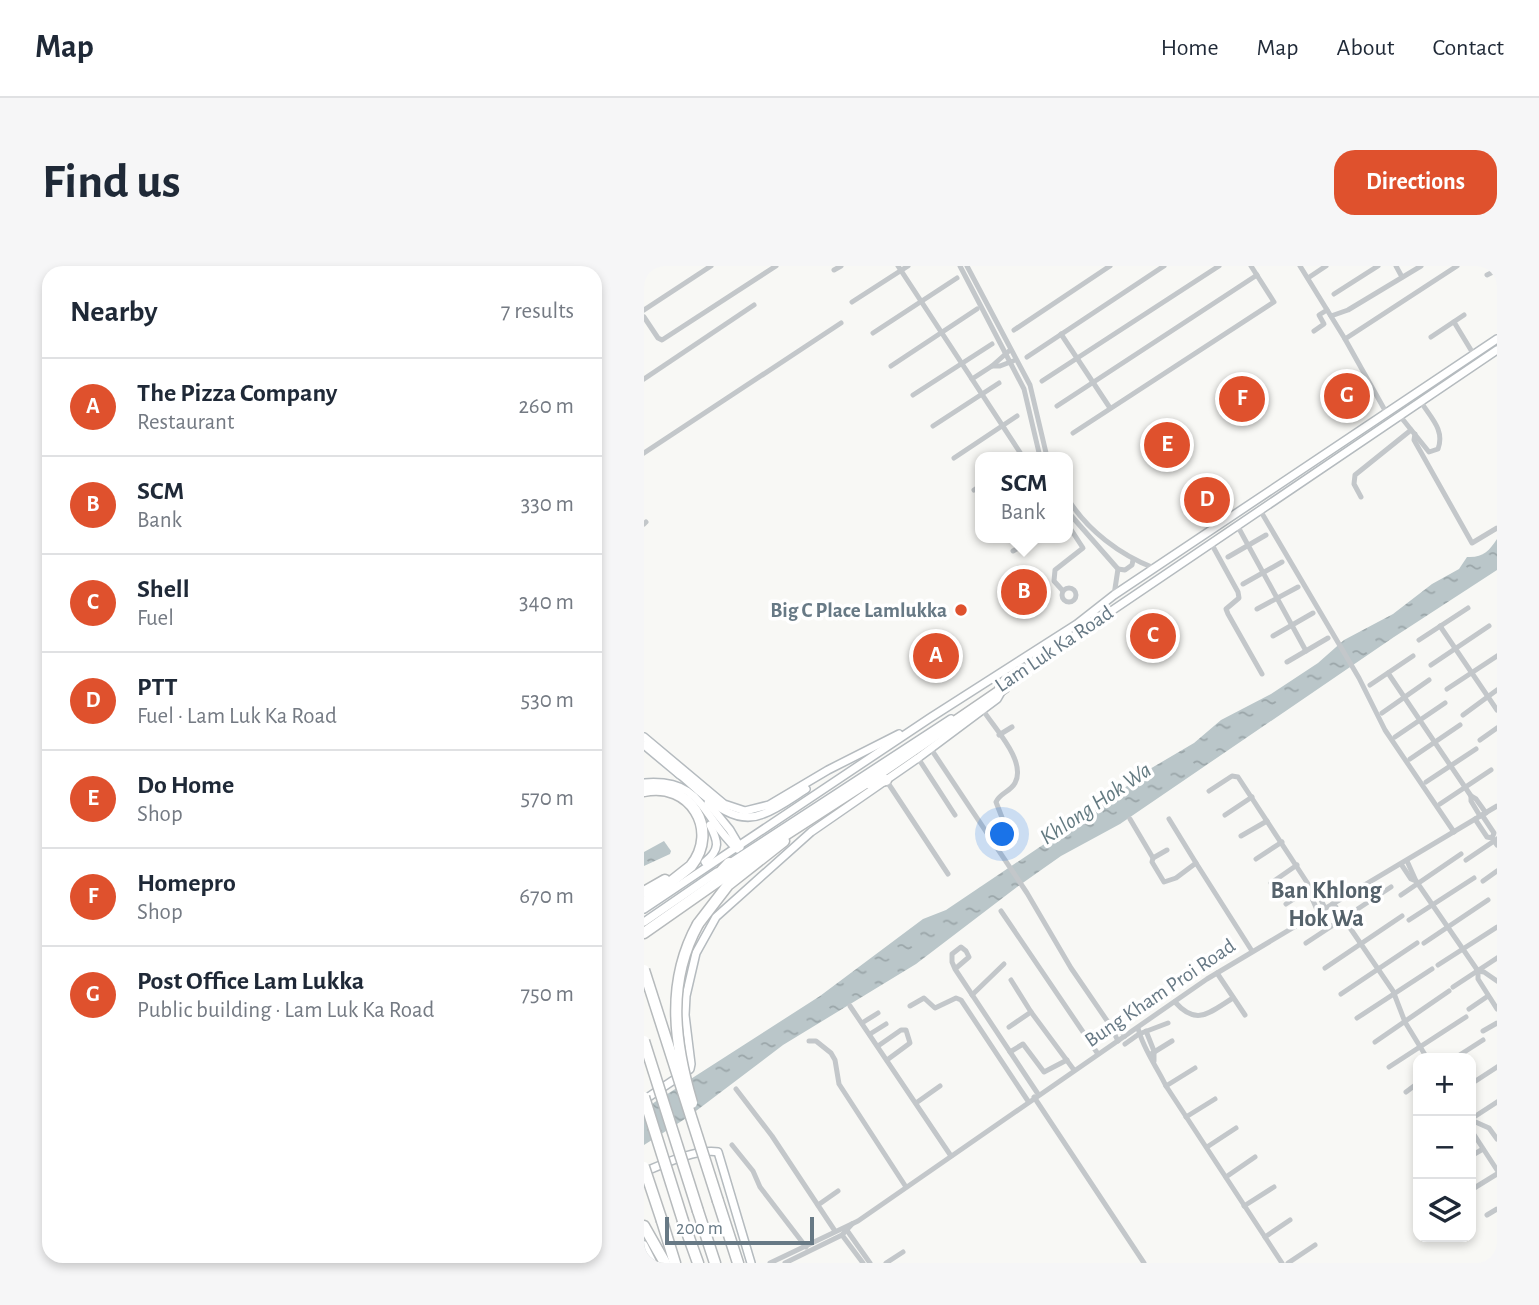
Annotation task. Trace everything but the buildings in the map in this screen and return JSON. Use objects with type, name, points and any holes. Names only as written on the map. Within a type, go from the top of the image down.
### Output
[{"type":"highway","points":[[644,931],[1004,688]]},
{"type":"highway","points":[[864,784],[886,780]]},
{"type":"highway","points":[[644,790],[667,790],[686,799],[697,812],[702,833],[697,859],[686,872],[644,903]]},
{"type":"highway","points":[[737,1263],[704,1154],[675,1028],[675,995],[689,942],[698,924],[728,885],[806,822]]},
{"type":"highway","points":[[644,892],[681,870],[697,853]]},
{"type":"highway","points":[[644,931],[718,876],[729,863]]},
{"type":"highway","points":[[644,970],[704,1154]]},
{"type":"highway","points":[[644,1041],[715,1263]]},
{"type":"highway","points":[[644,1099],[698,1263]]},
{"type":"highway","points":[[644,1169],[675,1263]]},
{"type":"highway","points":[[644,1226],[660,1261]]},
{"type":"main road","name":"Lam Luk Ka Road","points":[[644,909],[781,816],[1077,624],[1114,595],[1497,339]]},
{"type":"main road","name":"Lam Luk Ka Road","points":[[644,922],[729,863],[1013,679],[1497,350]]},
{"type":"main road","points":[[644,1099],[690,1069],[685,1015],[687,996],[696,953],[710,924],[729,903],[811,832],[983,710],[997,699],[1013,679]]},
{"type":"main road","points":[[644,737],[724,804],[745,811],[769,805],[889,738],[915,728]]},
{"type":"main road","points":[[644,745],[729,814],[755,817],[772,810],[889,738]]},
{"type":"main road","points":[[678,774],[724,822],[743,854]]},
{"type":"main road","points":[[644,783],[662,782],[681,786],[695,796],[728,842],[737,846]]},
{"type":"main road","points":[[656,901],[667,888],[715,854],[718,840],[707,813]]},
{"type":"main road","points":[[781,816],[787,825]]},
{"type":"main road","points":[[717,827],[722,833],[726,832],[724,822]]},
{"type":"main road","points":[[644,1169],[709,1150],[718,1152],[751,1263]]},
{"type":"main road","points":[[644,1245],[660,1261]]},
{"type":"street","points":[[644,310],[712,266]]},
{"type":"street","points":[[834,271],[841,266]]},
{"type":"street","points":[[852,302],[899,268],[908,266]]},
{"type":"street","points":[[960,266],[969,276],[1009,351],[1045,452]]},
{"type":"street","points":[[967,266],[969,276]]},
{"type":"street","points":[[1014,330],[1110,266]]},
{"type":"street","points":[[1027,357],[1164,266]]},
{"type":"street","points":[[1042,381],[1219,266]]},
{"type":"street","points":[[1073,433],[1274,302],[1251,266]]},
{"type":"street","points":[[1300,266],[1387,414]]},
{"type":"street","points":[[1308,278],[1326,266]]},
{"type":"street","points":[[1334,295],[1377,266]]},
{"type":"street","points":[[1396,266],[1402,277]]},
{"type":"street","points":[[1314,331],[1324,324],[1319,315],[1348,310],[1420,266]]},
{"type":"street","points":[[1345,339],[1457,266]]},
{"type":"street","points":[[644,317],[662,340],[772,267]]},
{"type":"street","points":[[899,268],[1020,452]]},
{"type":"street","points":[[1487,275],[1497,270]]},
{"type":"street","points":[[1057,406],[1257,275]]},
{"type":"street","points":[[873,333],[957,278]]},
{"type":"street","points":[[644,379],[754,305]]},
{"type":"street","points":[[891,366],[977,309]]},
{"type":"street","points":[[1431,337],[1464,314]]},
{"type":"street","points":[[1454,322],[1474,355]]},
{"type":"street","points":[[644,453],[841,323]]},
{"type":"street","points":[[1061,334],[1110,408]]},
{"type":"street","points":[[913,395],[992,344]]},
{"type":"street","points":[[1009,351],[1017,357],[1030,385],[1039,452]]},
{"type":"street","points":[[972,379],[1009,351]]},
{"type":"street","points":[[992,366],[1000,366],[1017,357]]},
{"type":"street","points":[[933,426],[999,383]]},
{"type":"street","points":[[1400,415],[1429,452],[1438,449],[1440,431],[1420,402]]},
{"type":"street","points":[[954,458],[1017,415]]},
{"type":"street","points":[[1361,497],[1354,484],[1354,475],[1413,432]]},
{"type":"street","points":[[1413,432],[1414,440],[1431,473],[1472,544],[1497,528]]},
{"type":"street","points":[[1073,505],[1089,526],[1115,548],[1133,560],[1154,568]]},
{"type":"street","points":[[1260,510],[1331,637],[1359,678],[1385,730],[1454,832]]},
{"type":"street","points":[[1073,517],[1118,569],[1125,570],[1132,565],[1133,560]]},
{"type":"street","points":[[1237,525],[1306,651]]},
{"type":"street","points":[[1090,536],[1095,529]]},
{"type":"street","points":[[1063,592],[1054,580],[1055,570],[1083,548],[1073,533]]},
{"type":"street","points":[[1228,557],[1266,535]]},
{"type":"street","points":[[1013,551],[1027,543]]},
{"type":"street","points":[[1211,543],[1238,592],[1239,598],[1226,609],[1262,674]]},
{"type":"street","points":[[1107,555],[1115,548]]},
{"type":"street","points":[[1243,584],[1282,562]]},
{"type":"street","points":[[1114,595],[1118,569]]},
{"type":"street","points":[[1257,610],[1298,587]]},
{"type":"street","points":[[1419,640],[1468,608]]},
{"type":"street","points":[[1273,636],[1313,613]]},
{"type":"street","points":[[1440,626],[1497,710]]},
{"type":"street","points":[[1431,665],[1489,626]]},
{"type":"street","points":[[1287,663],[1331,637]]},
{"type":"street","points":[[1370,685],[1413,656]]},
{"type":"street","points":[[1447,689],[1497,656]]},
{"type":"street","points":[[1388,673],[1465,788],[1476,799],[1481,816],[1494,833],[1495,841],[1417,882],[1401,895]]},
{"type":"street","points":[[1382,713],[1429,680]]},
{"type":"street","points":[[1463,715],[1497,690]]},
{"type":"street","points":[[1395,737],[1445,703]]},
{"type":"street","points":[[983,710],[1015,756],[1017,768],[1014,784],[998,797],[996,802],[1006,828]]},
{"type":"street","points":[[1410,759],[1460,725]]},
{"type":"street","points":[[999,735],[1012,727]]},
{"type":"street","points":[[1480,740],[1497,727]]},
{"type":"street","points":[[931,748],[1118,1041]]},
{"type":"street","points":[[1426,782],[1476,749]]},
{"type":"street","points":[[918,758],[956,814]]},
{"type":"street","points":[[1440,804],[1491,771]]},
{"type":"street","points":[[1209,791],[1235,775],[1238,776],[1312,889],[1317,892],[1325,908]]},
{"type":"street","points":[[886,780],[948,874]]},
{"type":"street","points":[[1226,815],[1252,797]]},
{"type":"street","name":"Bung Kham Proi Road","points":[[842,1231],[1033,1097],[1125,1036],[1138,1031],[1160,1012],[1252,951],[1497,806]]},
{"type":"street","points":[[1130,819],[1164,882],[1175,878],[1196,863]]},
{"type":"street","points":[[1168,819],[1252,951]]},
{"type":"street","points":[[1241,836],[1267,821]]},
{"type":"street","points":[[1256,859],[1282,842]]},
{"type":"street","points":[[1153,858],[1167,850]]},
{"type":"street","points":[[1404,863],[1478,971],[1478,978],[1497,1009]]},
{"type":"street","points":[[1271,883],[1297,865]]},
{"type":"street","points":[[1483,881],[1497,871]]},
{"type":"street","points":[[1409,920],[1474,878]]},
{"type":"street","points":[[1306,943],[1391,887]]},
{"type":"street","points":[[1286,904],[1312,889]]},
{"type":"street","points":[[1312,889],[1311,896],[1318,912]]},
{"type":"street","points":[[1341,994],[1488,900]]},
{"type":"street","points":[[1333,903],[1395,994],[1405,1022],[1424,1053]]},
{"type":"street","points":[[1001,911],[1098,1054]]},
{"type":"street","points":[[1325,968],[1402,916]]},
{"type":"street","points":[[1357,1018],[1497,927]]},
{"type":"street","points":[[1375,1042],[1497,958]]},
{"type":"street","points":[[972,995],[1004,964]]},
{"type":"street","points":[[955,969],[1010,1052],[1033,1097]]},
{"type":"street","points":[[1478,971],[1497,981]]},
{"type":"street","points":[[1217,974],[1245,1015]]},
{"type":"street","points":[[1012,980],[1031,1012],[1074,1070]]},
{"type":"street","points":[[1469,1009],[1488,996]]},
{"type":"street","points":[[910,1006],[924,998],[935,1008],[957,998],[961,1000],[1033,1097],[1144,1263]]},
{"type":"street","points":[[1175,1002],[1196,1017],[1205,1015],[1233,998]]},
{"type":"street","points":[[850,1006],[951,1156]]},
{"type":"street","points":[[1009,1027],[1031,1012]]},
{"type":"street","points":[[1125,1044],[1138,1031],[1166,1024],[1160,1012]]},
{"type":"street","points":[[862,1023],[878,1013]]},
{"type":"street","points":[[1389,1067],[1466,1017]]},
{"type":"street","points":[[1145,1023],[1151,1054]]},
{"type":"street","points":[[1483,1031],[1497,1023]]},
{"type":"street","points":[[870,1034],[886,1024]]},
{"type":"street","points":[[1110,1025],[1118,1027],[1125,1036]]},
{"type":"street","points":[[877,1046],[906,1030],[911,1043],[887,1060]]},
{"type":"street","points":[[1138,1031],[1186,1117],[1282,1263]]},
{"type":"street","points":[[1463,1053],[1483,1040]]},
{"type":"street","points":[[809,1041],[816,1041],[831,1053],[835,1060],[839,1084],[906,1187]]},
{"type":"street","points":[[1151,1054],[1172,1041]]},
{"type":"street","points":[[1010,1052],[1023,1044],[1044,1072],[1067,1060]]},
{"type":"street","points":[[1476,1081],[1497,1067]]},
{"type":"street","points":[[1167,1086],[1195,1068]]},
{"type":"street","points":[[916,1103],[940,1086]]},
{"type":"street","points":[[1406,1092],[1413,1087]]},
{"type":"street","points":[[736,1090],[761,1120],[818,1205],[870,1263]]},
{"type":"street","points":[[1186,1117],[1215,1099]]},
{"type":"street","points":[[1476,1116],[1497,1102]]},
{"type":"street","points":[[1476,1122],[1489,1128],[1497,1138]]},
{"type":"street","points":[[1206,1147],[1236,1128]]},
{"type":"street","points":[[1476,1138],[1497,1172],[1476,1187]]},
{"type":"street","points":[[732,1145],[806,1247]]},
{"type":"street","points":[[1476,1153],[1483,1149]]},
{"type":"street","points":[[1226,1177],[1255,1157]]},
{"type":"street","points":[[1244,1206],[1274,1188]]},
{"type":"street","points":[[818,1205],[838,1191]]},
{"type":"street","points":[[1487,1215],[1497,1209]]},
{"type":"street","points":[[1265,1237],[1290,1220]]},
{"type":"street","points":[[770,1263],[842,1231]]},
{"type":"street","points":[[786,1263],[842,1231]]},
{"type":"street","points":[[1288,1263],[1315,1245]]},
{"type":"street","points":[[857,1250],[863,1263]]},
{"type":"street","points":[[887,1263],[903,1252]]},
{"type":"street","points":[[803,1255],[809,1263]]},
{"type":"water","points":[[1497,539],[1497,570],[1120,824],[1061,856],[916,964],[783,1045],[688,1117],[644,1145],[644,1109],[820,996],[923,919],[946,910],[1111,799],[1143,773],[1194,743],[1221,720],[1271,694],[1318,663],[1344,640],[1393,614],[1432,584],[1459,569],[1467,557],[1485,553]]},
{"type":"water","points":[[664,841],[671,851],[670,854],[644,866],[644,852]]},
{"type":"place","name":"Post Office Lam Lukka","points":[[1347,396]]},
{"type":"place","name":"Homepro","points":[[1242,399]]},
{"type":"place","name":"Do Home","points":[[1167,445]]},
{"type":"place","name":"PTT","points":[[1207,500]]},
{"type":"place","name":"SCM","points":[[1024,592]]},
{"type":"place","name":"Big C Place Lamlukka","points":[[961,610]]},
{"type":"place","name":"Shell","points":[[1153,636]]},
{"type":"place","name":"The Pizza Company","points":[[936,656]]},
{"type":"district","name":"Ban Khlong Hok Wa","points":[[1326,905]]},
{"type":"water label","name":"Khlong Hok Wa","points":[[1096,804]]}]
